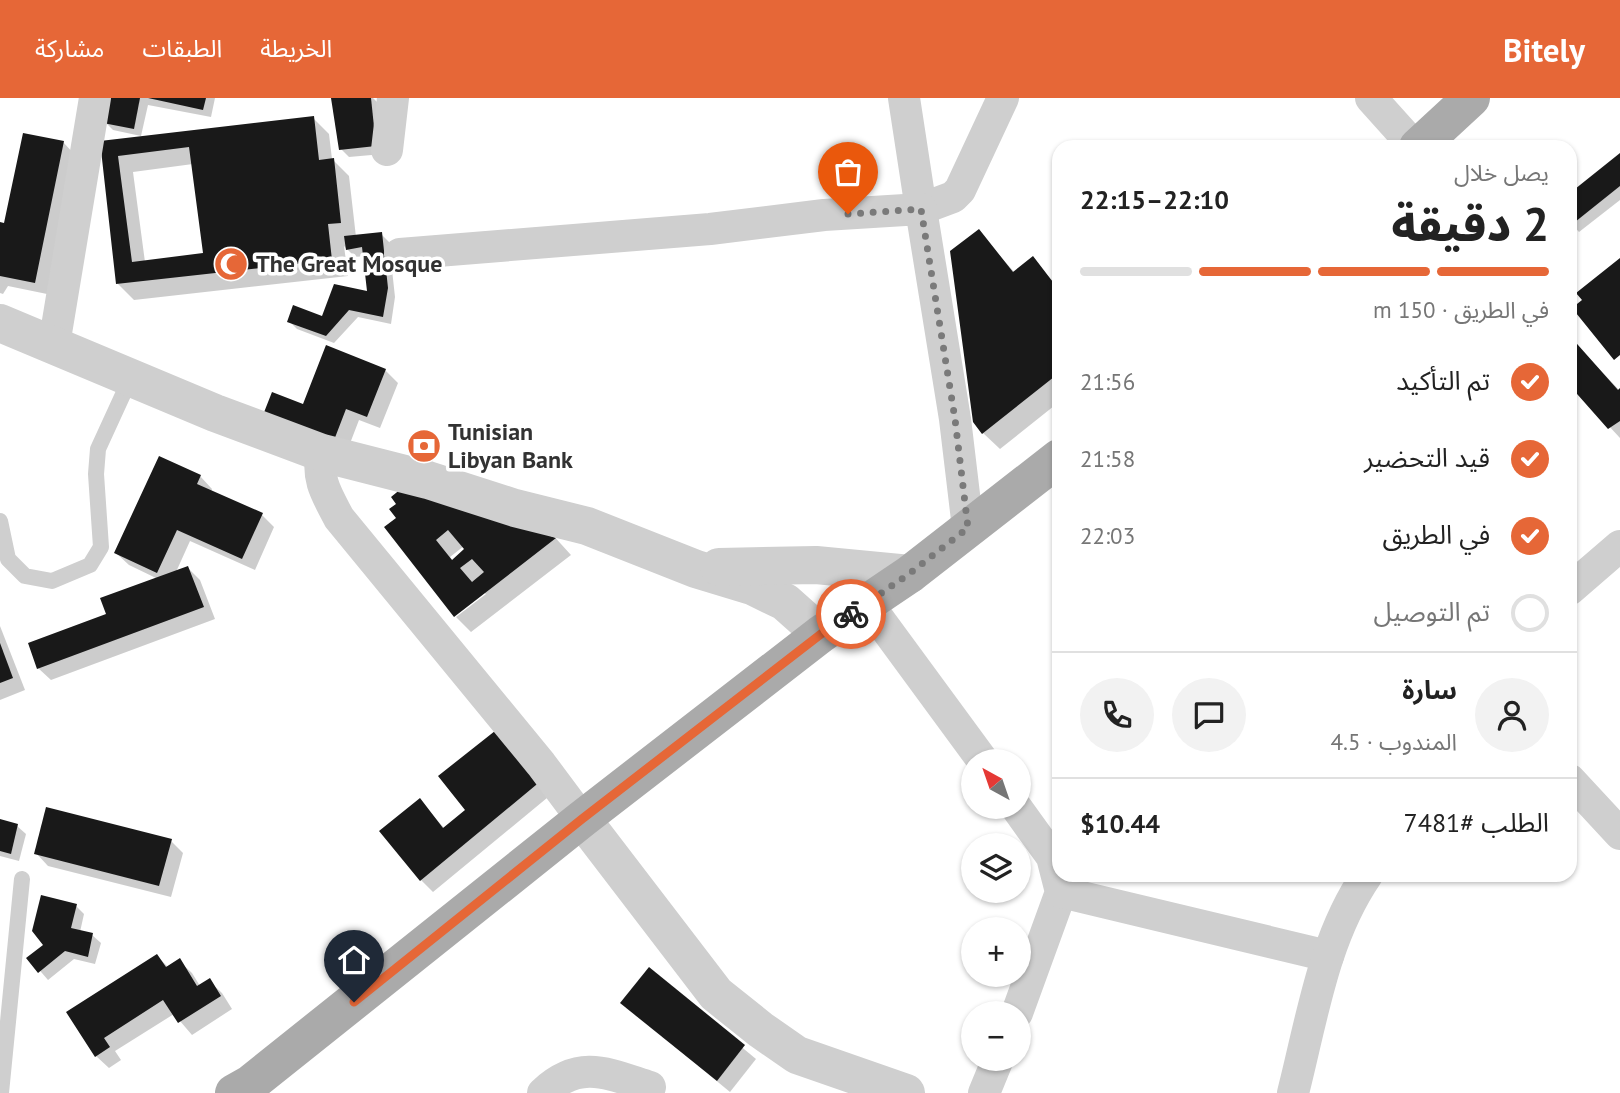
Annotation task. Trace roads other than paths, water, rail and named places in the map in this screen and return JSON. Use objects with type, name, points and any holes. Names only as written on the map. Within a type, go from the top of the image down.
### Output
[{"type":"main road","points":[[1425,140],[1471,98]]},
{"type":"main road","points":[[234,1093],[250,1084],[582,819],[821,634],[909,574],[1052,463]]},
{"type":"street","points":[[54,345],[95,98]]},
{"type":"street","points":[[387,150],[393,98]]},
{"type":"street","points":[[904,98],[956,428],[968,528]]},
{"type":"street","points":[[400,254],[697,231],[824,215],[921,209],[953,197],[960,190],[1003,98]]},
{"type":"street","points":[[1371,98],[1410,140]]},
{"type":"street","points":[[0,323],[322,453],[587,526],[696,569],[752,586],[785,603],[821,634]]},
{"type":"street","points":[[322,453],[318,469],[326,494],[339,518],[541,764],[716,994],[797,1055],[906,1093]]},
{"type":"street","points":[[1577,583],[1620,546]]},
{"type":"street","points":[[696,569],[816,565],[909,574]]},
{"type":"street","points":[[867,603],[974,749]]},
{"type":"street","points":[[1577,787],[1618,828]]},
{"type":"street","points":[[1024,819],[1052,858]]},
{"type":"street","points":[[1021,1001],[1061,892],[1058,882]]},
{"type":"street","points":[[1293,1093],[1328,956],[1340,922],[1363,882]]},
{"type":"street","points":[[1061,892],[1328,956]]},
{"type":"street","points":[[543,1093],[552,1084],[570,1074],[597,1071],[650,1087]]},
{"type":"street","points":[[984,1093],[993,1071]]},
{"type":"lane","points":[[0,521],[8,559],[25,576],[52,582],[90,565],[101,547],[96,474],[98,449],[131,376]]},
{"type":"lane","points":[[1,1093],[22,879]]},
{"type":"place","name":"The Great Mosque","points":[[231,264]]},
{"type":"place","name":"Tunisian Libyan Bank","points":[[424,446]]}]
